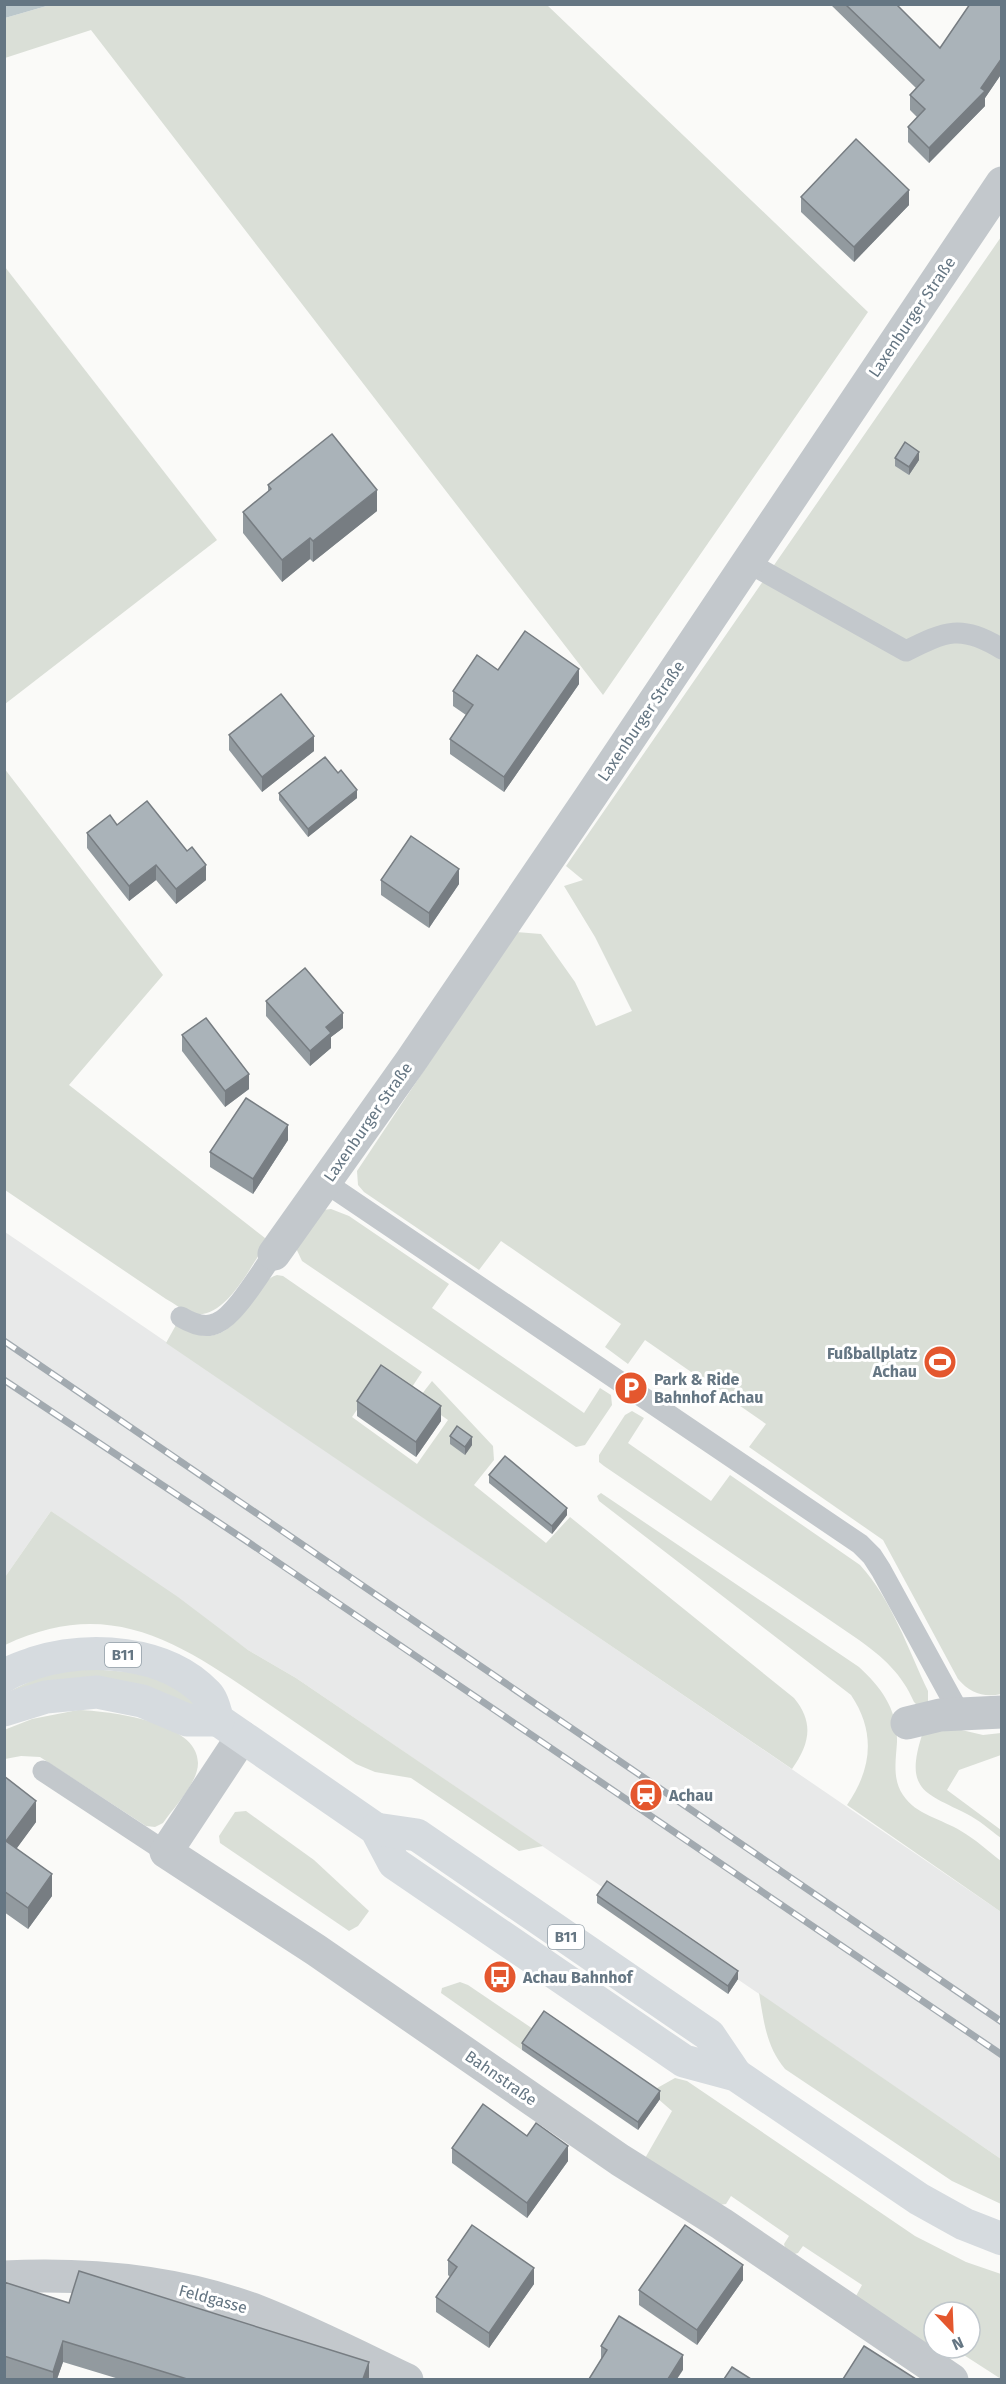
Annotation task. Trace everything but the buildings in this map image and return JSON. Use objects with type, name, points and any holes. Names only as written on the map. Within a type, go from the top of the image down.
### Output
[{"type":"main road","name":"B11","points":[[4,1676],[27,1666],[69,1655],[92,1653],[135,1657],[174,1672],[208,1695],[230,1728],[376,1830],[394,1863],[684,2061],[736,2075],[903,2189],[964,2224],[1002,2239]]},
{"type":"main road","points":[[4,1710],[46,1697],[97,1692],[142,1701],[187,1720],[230,1728]]},
{"type":"street","name":"Laxenburger Straße","points":[[274,1254],[326,1183],[591,796],[1002,183]]},
{"type":"street","points":[[907,1723],[960,1714],[980,1715],[1002,1712]]},
{"type":"street","points":[[166,1852],[230,1728]]},
{"type":"street","name":"Bahnstraße","points":[[166,1852],[316,1950],[620,2160],[722,2224],[952,2379]]},
{"type":"street","name":"Feldgasse","points":[[4,2277],[106,2279],[158,2285],[207,2296],[256,2311],[398,2378]]},
{"type":"lane","points":[[747,562],[906,651],[941,634],[962,631],[985,639],[1002,649]]},
{"type":"lane","points":[[326,1183],[860,1544],[881,1570],[960,1714]]},
{"type":"lane","points":[[181,1317],[201,1325],[217,1323],[232,1310],[274,1254]]},
{"type":"lane","points":[[43,1771],[166,1852]]},
{"type":"shaded area","points":[[5,4],[50,4],[50,5],[5,18]]},
{"type":"shaded area","points":[[50,5],[547,5],[868,312],[603,695],[91,30],[5,58],[5,18]]},
{"type":"shaded area","points":[[1001,237],[1001,1694],[983,1695],[967,1688],[958,1679],[883,1540],[749,1447],[766,1424],[645,1340],[628,1364],[605,1347],[621,1324],[501,1241],[479,1270],[364,1192],[358,1185],[357,1171],[516,932],[541,934],[575,982],[596,1026],[632,1011],[595,937],[564,886],[583,880],[566,866]]},
{"type":"shaded area","points":[[5,267],[217,540],[5,704]]},
{"type":"shaded area","points":[[4,768],[163,975],[69,1085],[265,1238],[264,1247],[243,1280],[234,1292],[214,1310],[203,1314],[191,1313],[181,1308],[5,1190]]},
{"type":"shaded area","points":[[331,1209],[349,1216],[449,1284],[432,1308],[584,1413],[600,1388],[611,1395],[612,1405],[585,1445],[576,1447],[302,1261],[295,1246],[323,1210]]},
{"type":"shaded area","points":[[5,1232],[1001,1912],[1001,2159],[296,1678],[248,1650],[51,1511],[5,1577]]},
{"type":"shaded area","points":[[277,1275],[283,1276],[422,1372],[408,1393],[381,1375],[352,1417],[417,1464],[448,1420],[418,1399],[432,1381],[493,1446],[494,1460],[474,1485],[546,1543],[570,1517],[794,1698],[805,1716],[807,1734],[806,1743],[792,1769],[166,1343],[176,1325],[204,1335],[224,1332],[240,1316],[266,1282]]},
{"type":"shaded area","points":[[632,1411],[644,1418],[628,1443],[711,1501],[730,1475],[860,1565],[881,1594],[899,1625],[928,1691],[928,1702],[917,1705],[891,1667],[859,1640],[599,1462],[599,1455],[625,1415]]},
{"type":"shaded area","points":[[601,1493],[859,1667],[867,1675],[887,1700],[895,1720],[897,1730],[896,1776],[903,1795],[908,1802],[922,1812],[966,1834],[1001,1861],[1001,1912],[847,1805],[862,1778],[868,1750],[864,1723],[851,1695],[599,1501],[597,1496]]},
{"type":"shaded area","points":[[51,1511],[178,1597],[248,1650],[296,1678],[543,1846],[519,1851],[411,1778],[375,1772],[356,1764],[224,1674],[165,1641],[136,1630],[106,1625],[74,1625],[41,1631],[5,1645],[5,1577]]},
{"type":"shaded area","points":[[78,1668],[141,1673],[179,1688],[198,1707],[6,1693],[43,1675]]},
{"type":"shaded area","points":[[78,1710],[129,1716],[149,1721],[183,1737],[194,1749],[198,1763],[194,1779],[163,1823],[155,1827],[146,1826],[40,1757],[21,1756],[5,1759],[4,1730],[32,1719]]},
{"type":"shaded area","points":[[953,1728],[983,1735],[1001,1733],[1001,1755],[959,1770],[947,1790],[1001,1830],[1001,1838],[971,1816],[930,1795],[922,1788],[918,1779],[917,1754],[922,1735]]},
{"type":"shaded area","points":[[246,1811],[314,1860],[369,1911],[358,1926],[349,1931],[220,1843],[219,1836],[235,1812]]},
{"type":"shaded area","points":[[460,1982],[468,1985],[536,2031],[522,2050],[441,1993],[442,1988]]},
{"type":"shaded area","points":[[759,1993],[1001,2159],[1001,2204],[952,2181],[785,2069],[770,2042],[764,2024]]},
{"type":"shaded area","points":[[675,2078],[687,2081],[915,2236],[966,2262],[1001,2274],[1001,2379],[972,2360],[982,2360],[982,2300],[922,2300],[922,2343],[856,2296],[862,2285],[803,2246],[798,2253],[791,2255],[786,2251],[784,2244],[789,2236],[731,2196],[726,2204],[719,2205],[644,2160],[672,2111],[650,2092]]},
{"type":"railway","points":[[4,1341],[1002,2022]]},
{"type":"railway","points":[[4,1380],[245,1540],[1002,2055]]},
{"type":"place","name":"Fußballplatz Achau","points":[[940,1362]]},
{"type":"place","name":"Park & Ride Bahnhof Achau","points":[[631,1388]]},
{"type":"place","name":"Achau","points":[[646,1795]]},
{"type":"place","name":"Achau Bahnhof","points":[[500,1977]]}]
